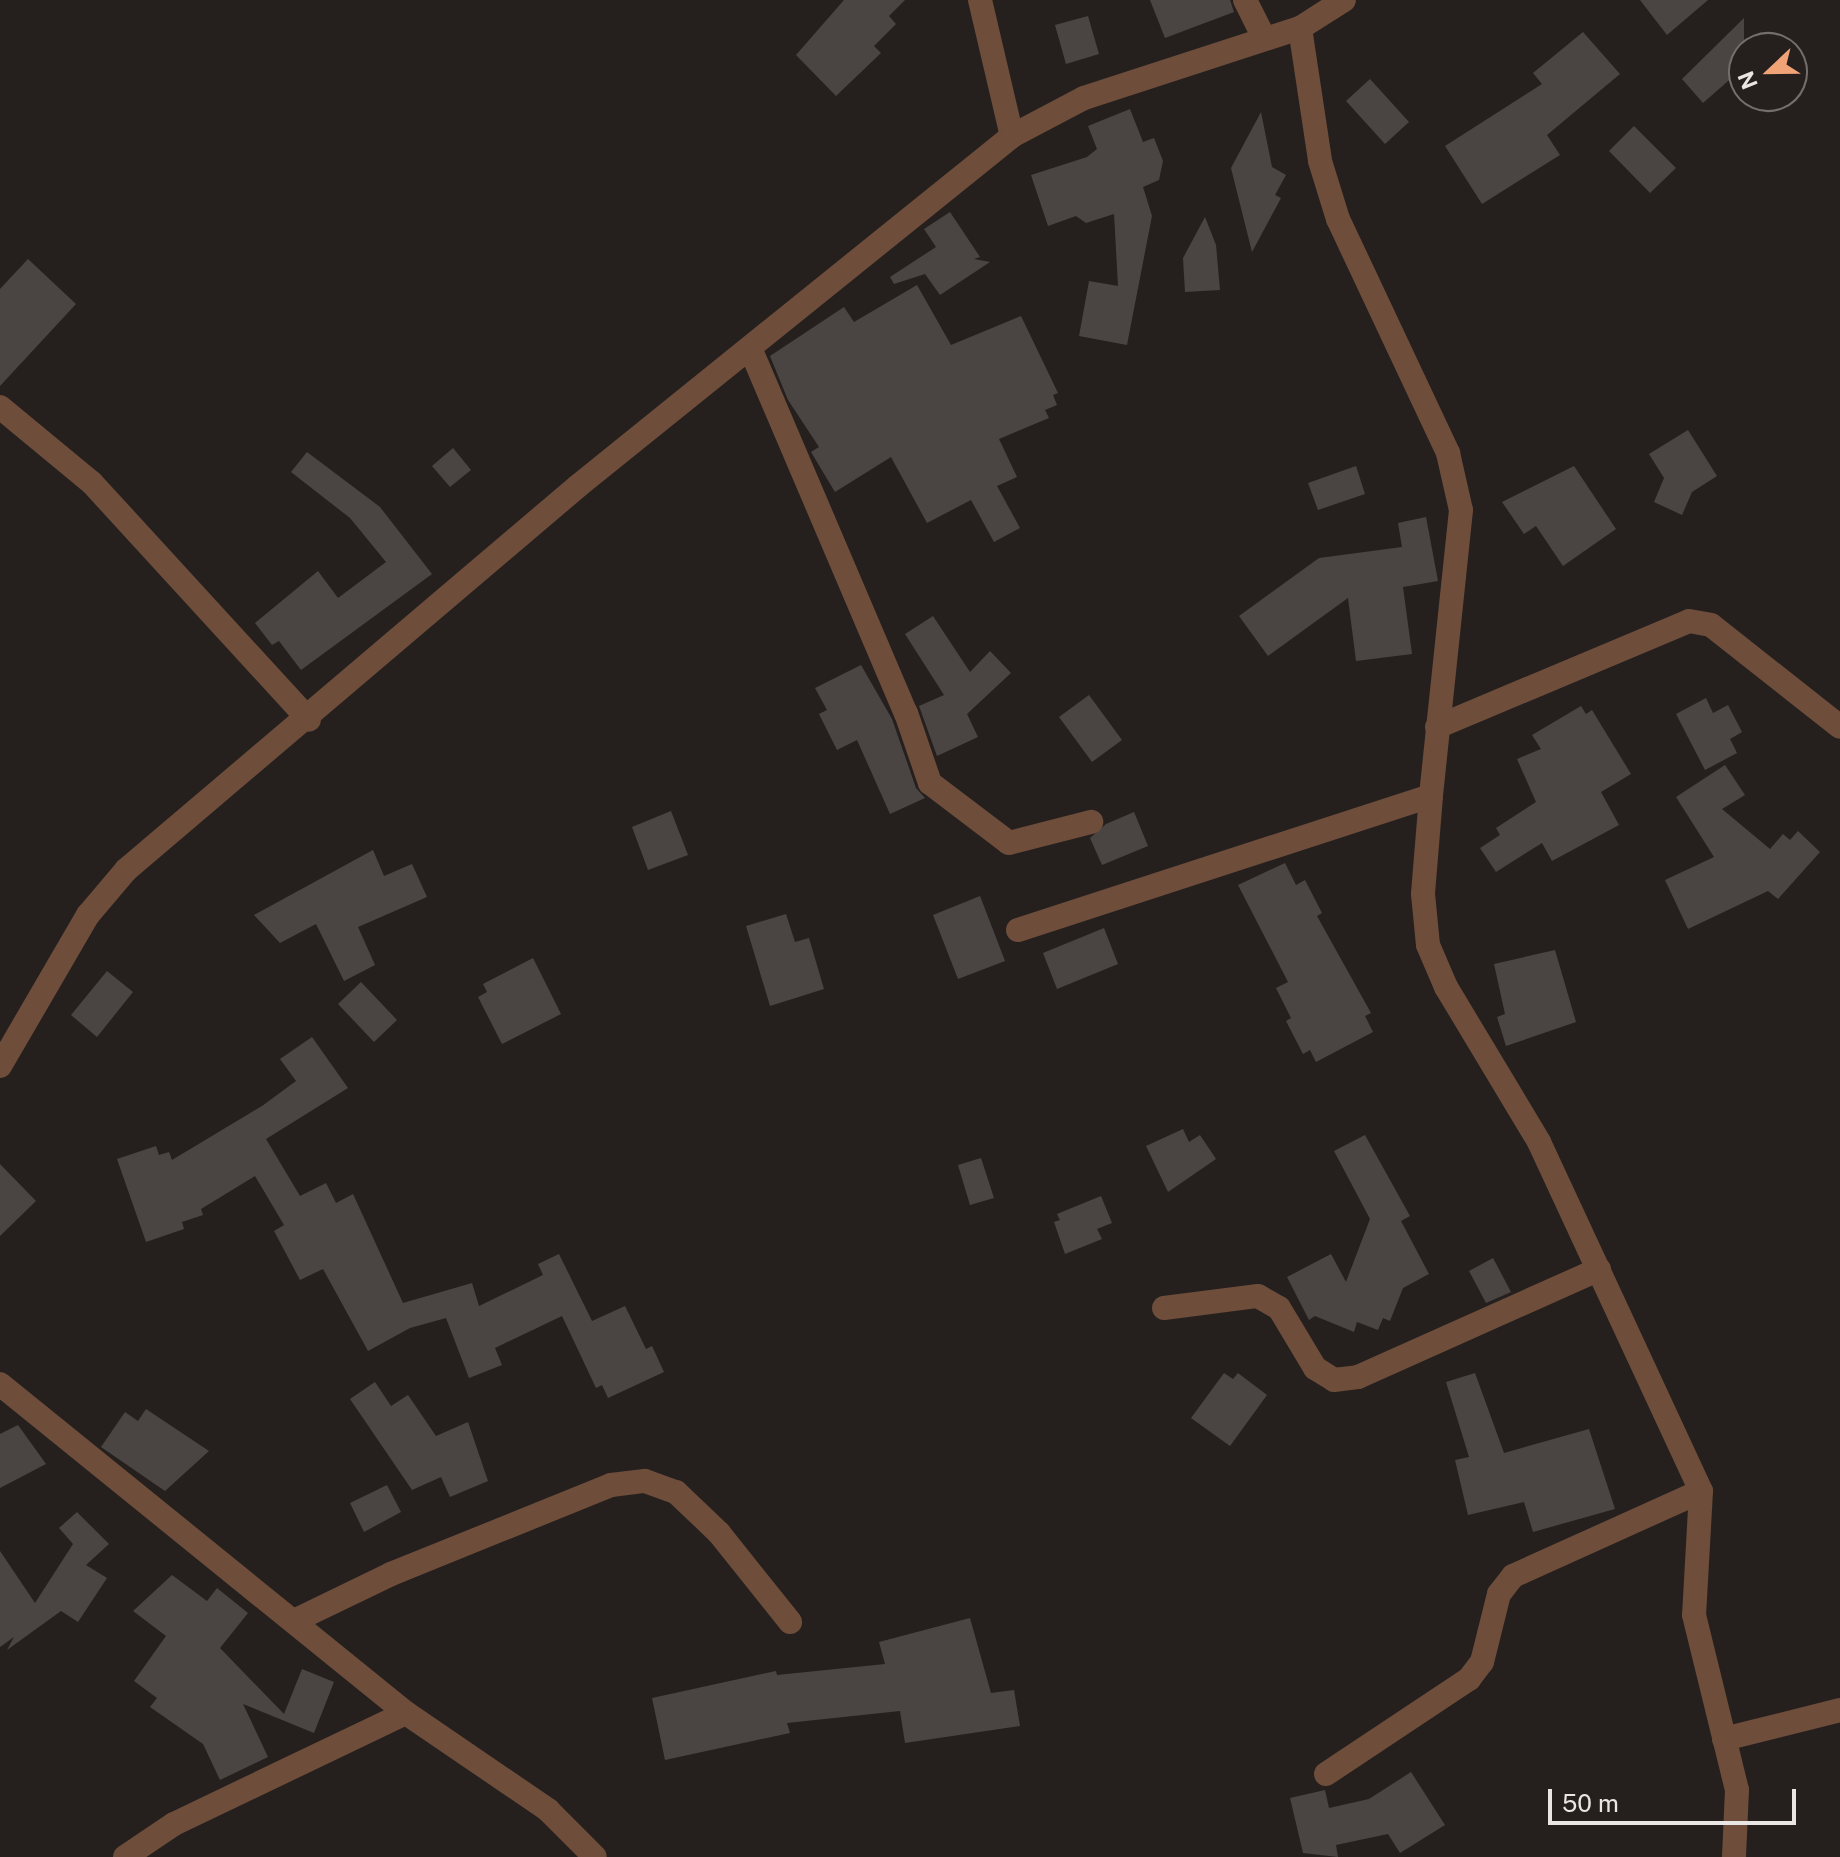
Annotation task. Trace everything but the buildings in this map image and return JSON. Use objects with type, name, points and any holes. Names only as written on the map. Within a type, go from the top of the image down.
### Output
[{"type":"street","points":[[980,0],[1012,136]]},
{"type":"street","points":[[1245,0],[1264,38]]},
{"type":"street","points":[[0,1066],[88,915],[126,870],[309,720],[578,486],[1012,136],[1084,98],[1300,28],[1344,0]]},
{"type":"street","points":[[1300,28],[1320,161],[1338,219],[1448,453],[1461,510],[1437,727],[1423,894],[1428,945],[1446,987],[1539,1142],[1701,1491],[1694,1615],[1737,1790],[1734,1857]]},
{"type":"street","points":[[750,348],[906,713],[930,783],[1009,843],[1091,822]]},
{"type":"street","points":[[0,407],[92,483],[309,720]]},
{"type":"street","points":[[1437,727],[1689,621],[1711,625],[1840,727]]},
{"type":"street","points":[[1018,930],[1431,796]]},
{"type":"street","points":[[1164,1308],[1258,1296],[1279,1308],[1315,1368],[1334,1380],[1358,1377],[1599,1269]]},
{"type":"street","points":[[0,1384],[85,1457],[296,1620],[406,1713],[548,1810],[595,1857]]},
{"type":"street","points":[[296,1620],[391,1574],[611,1485],[645,1481],[676,1492],[719,1533],[790,1622]]},
{"type":"street","points":[[1326,1774],[1469,1679],[1482,1662],[1499,1594],[1513,1576],[1701,1491]]},
{"type":"street","points":[[1724,1739],[1840,1710]]},
{"type":"street","points":[[125,1857],[174,1824],[406,1713]]}]
